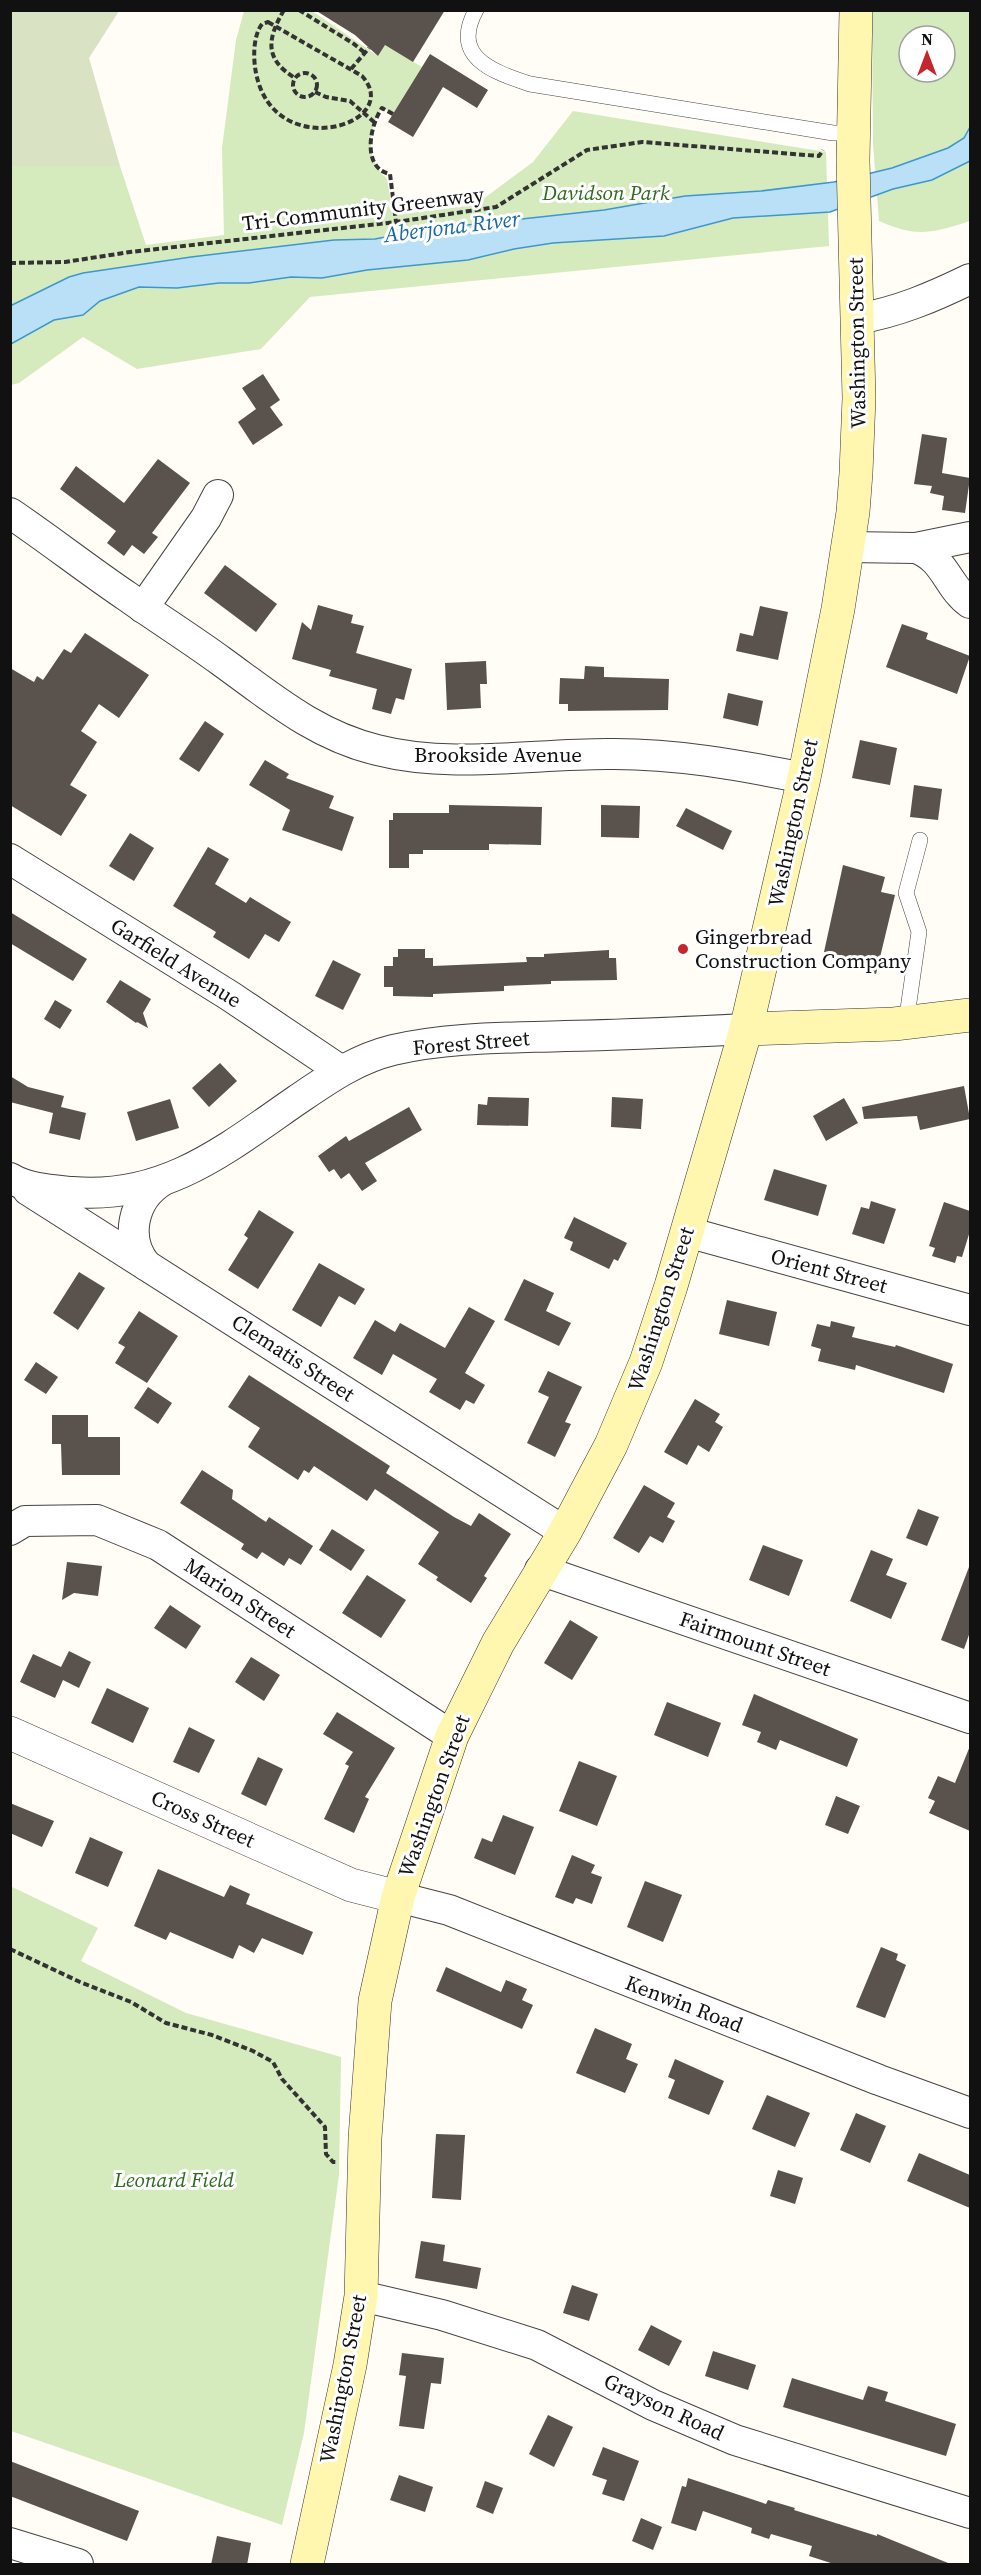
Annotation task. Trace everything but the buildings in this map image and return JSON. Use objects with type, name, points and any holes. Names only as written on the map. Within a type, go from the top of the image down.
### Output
[{"type":"main road","name":"Washington Street","points":[[307,2565],[350,2365],[361,2296],[365,2163],[375,2001],[398,1897],[452,1736],[498,1642],[565,1532],[611,1444],[646,1362],[747,1029],[804,778],[848,547],[858,436],[854,216],[846,142],[856,10]]},
{"type":"main road","name":"Forest Street","points":[[747,1029],[906,1023],[970,1015]]},
{"type":"street","points":[[857,319],[903,309],[932,298],[970,279]]},
{"type":"street","points":[[143,608],[206,518],[218,495]]},
{"type":"street","name":"Brookside Avenue","points":[[10,513],[294,715],[330,734],[376,750],[435,759],[606,754],[657,755],[749,767],[804,778]]},
{"type":"street","points":[[848,547],[916,548],[970,537]]},
{"type":"street","points":[[916,548],[937,561],[959,594],[970,603]]},
{"type":"street","name":"Garfield Avenue","points":[[10,859],[230,996],[340,1070]]},
{"type":"street","name":"Forest Street","points":[[15,1182],[58,1191],[98,1192],[162,1181],[190,1170],[213,1157],[340,1070],[393,1050],[452,1042],[747,1029]]},
{"type":"street","points":[[146,1265],[136,1250],[134,1222],[145,1196],[162,1181]]},
{"type":"street","name":"Clematis Street","points":[[15,1182],[565,1532]]},
{"type":"street","name":"Orient Street","points":[[687,1232],[970,1310]]},
{"type":"street","name":"Marion Street","points":[[10,1530],[25,1521],[97,1520],[158,1545],[452,1736]]},
{"type":"street","name":"Fairmount Street","points":[[540,1570],[970,1719]]},
{"type":"street","name":"Cross Street","points":[[10,1733],[351,1885],[398,1897]]},
{"type":"street","name":"Kenwin Road","points":[[398,1897],[449,1910],[868,2076],[970,2113]]},
{"type":"street","name":"Grayson Road","points":[[361,2296],[442,2315],[537,2345],[653,2406],[735,2440],[970,2513]]},
{"type":"street","points":[[10,2543],[78,2565]]},
{"type":"lane","points":[[476,10],[470,24],[469,36],[477,59],[491,70],[530,84],[679,108],[846,142]]},
{"type":"lane","points":[[906,1023],[919,932],[906,893],[920,840]]},
{"type":"path","points":[[284,10],[271,40],[272,52],[279,66],[295,78]]},
{"type":"path","points":[[299,10],[354,44],[364,53]]},
{"type":"path","points":[[268,22],[276,24],[362,76],[369,87],[370,100],[364,113],[357,119],[344,123],[312,128],[292,123],[276,111],[261,89],[255,62],[259,28],[268,22]]},
{"type":"path","points":[[351,69],[369,48]]},
{"type":"path","points":[[304,73],[311,75],[316,82],[315,92],[307,97],[298,95],[293,87],[295,78],[304,73]]},
{"type":"path","points":[[315,92],[326,97],[350,101],[374,123]]},
{"type":"path","points":[[393,114],[382,108],[374,123],[371,136],[373,156],[380,170],[390,174],[396,222]]},
{"type":"path","name":"Tri-Community Greenway","points":[[10,263],[65,262],[130,252],[396,222],[496,207],[587,150],[642,142],[819,156],[846,142]]},
{"type":"path","points":[[10,1949],[80,1982],[131,2002],[166,2023],[212,2035],[253,2051],[273,2062],[282,2079],[325,2127],[326,2154],[333,2162],[365,2163]]},
{"type":"green space","points":[[11,10],[119,11],[89,58],[120,166],[11,166]]},
{"type":"green space","name":"Davidson Park","points":[[244,11],[312,11],[378,56],[385,45],[422,67],[393,114],[382,108],[371,135],[372,154],[380,172],[387,179],[393,215],[475,205],[533,162],[573,111],[826,152],[829,246],[310,297],[261,349],[137,369],[83,337],[19,383],[11,385],[10,166],[120,166],[146,245],[224,235],[222,148],[236,40]]},
{"type":"green space","points":[[872,11],[970,11],[970,220],[923,232],[903,230],[879,221],[873,144]]},
{"type":"green space","name":"Leonard Field","points":[[10,1886],[98,1928],[81,1961],[186,2013],[341,2057],[339,2175],[304,2433],[282,2525],[11,2431]]},
{"type":"water","points":[[970,127],[970,161],[932,180],[893,189],[830,212],[733,218],[664,236],[553,243],[468,260],[367,270],[322,278],[291,277],[249,283],[219,283],[177,288],[139,287],[100,301],[83,315],[54,320],[11,344],[10,306],[69,277],[83,273],[191,257],[334,240],[375,239],[422,230],[604,210],[685,196],[761,191],[834,182],[892,168],[948,148],[964,138]]},
{"type":"place","name":"Gingerbread Construction Company","points":[[683,949]]},
{"type":"water label","name":"Aberjona River","points":[[452,226]]}]
